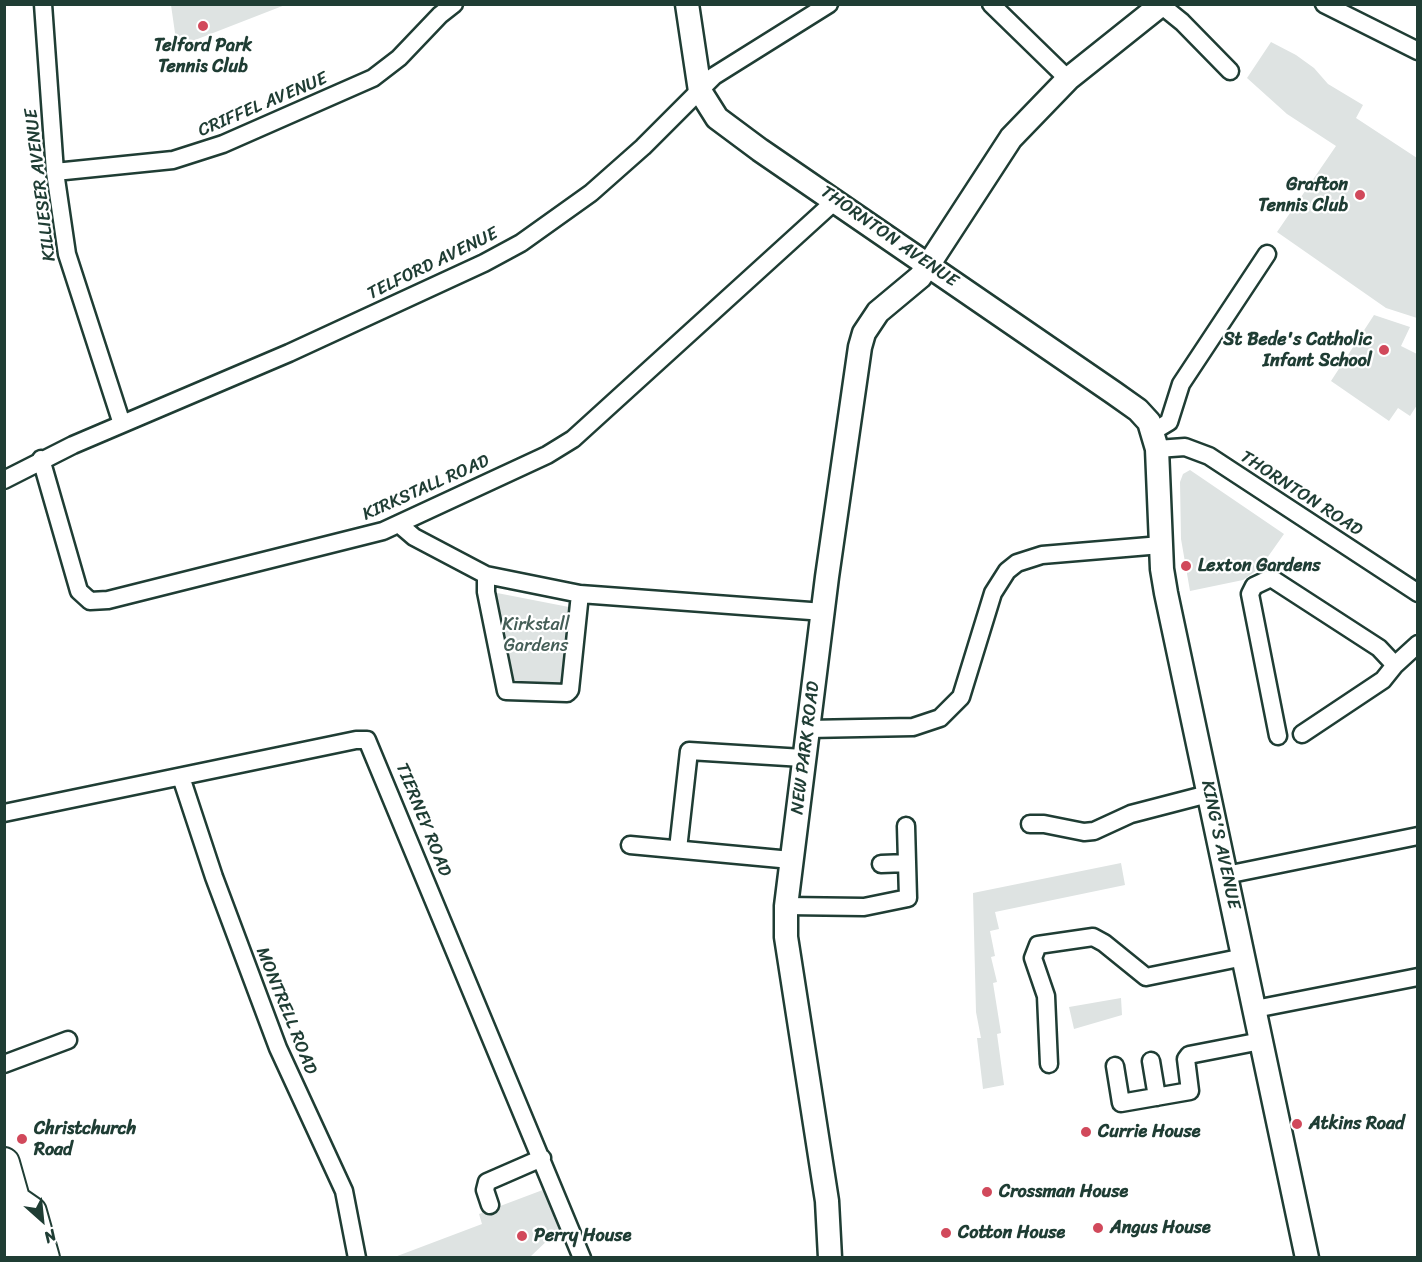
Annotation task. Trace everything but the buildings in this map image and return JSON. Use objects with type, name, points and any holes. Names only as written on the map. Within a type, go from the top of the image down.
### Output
[{"type":"highway","points":[[4,1163],[15,1202],[12,1219],[21,1257]]},
{"type":"highway","points":[[15,1202],[31,1212],[44,1257]]},
{"type":"main road","name":"THORNTON AVENUE","points":[[687,4],[700,91],[711,111],[727,126],[1138,410],[1155,440]]},
{"type":"main road","name":"NEW PARK ROAD","points":[[830,1257],[827,1201],[786,937],[786,906],[803,758],[860,347],[864,333],[878,312],[920,277],[1003,148],[1068,79],[1161,5]]},
{"type":"main road","name":"KING'S AVENUE","points":[[1155,440],[1166,593],[1307,1257]]},
{"type":"street","name":"KILLIESER AVENUE","points":[[43,4],[56,172],[68,260],[122,424]]},
{"type":"street","name":"CRIFFEL AVENUE","points":[[56,172],[173,160],[223,144],[373,78],[399,58],[440,15],[454,4]]},
{"type":"street","name":"TELFORD AVENUE","points":[[4,480],[41,459],[289,353],[476,267],[521,243],[591,193],[730,65],[830,4]]},
{"type":"street","points":[[991,4],[1068,79]]},
{"type":"street","points":[[1324,4],[1418,51]]},
{"type":"street","points":[[1161,5],[1182,22],[1230,71]]},
{"type":"street","name":"KIRKSTALL ROAD","points":[[41,459],[79,591],[90,601],[108,600],[356,539],[400,525],[547,454],[573,439],[836,200]]},
{"type":"street","points":[[1155,440],[1169,422],[1181,384],[1267,254]]},
{"type":"street","name":"THORNTON ROAD","points":[[1155,440],[1185,447],[1209,456],[1418,593]]},
{"type":"street","points":[[400,525],[414,537],[486,574],[526,585],[580,594],[824,612]]},
{"type":"street","points":[[808,729],[891,729],[913,727],[940,718],[962,697],[993,593],[1007,571],[1017,562],[1042,555],[1161,545]]},
{"type":"street","points":[[486,574],[486,592],[506,691],[567,693],[570,690],[580,594]]},
{"type":"street","points":[[1278,736],[1250,594],[1260,582],[1270,578],[1281,582],[1379,648],[1395,665]]},
{"type":"street","points":[[1302,734],[1383,680],[1395,665],[1418,644]]},
{"type":"street","name":"TIERNEY ROAD","points":[[4,813],[356,740],[367,740],[582,1257]]},
{"type":"street","points":[[678,849],[689,751],[803,758]]},
{"type":"street","name":"MONTRELL ROAD","points":[[181,777],[210,866],[278,1048],[344,1191],[357,1257]]},
{"type":"street","points":[[1029,824],[1044,824],[1084,832],[1094,831],[1131,814],[1208,794]]},
{"type":"street","points":[[786,906],[864,907],[904,900],[910,893],[906,826]]},
{"type":"street","points":[[1226,875],[1418,836]]},
{"type":"street","points":[[630,844],[791,860]]},
{"type":"street","points":[[880,864],[907,863]]},
{"type":"street","points":[[1049,1064],[1046,996],[1033,958],[1038,945],[1093,937],[1146,977],[1244,957]]},
{"type":"street","points":[[1255,1009],[1418,977]]},
{"type":"street","points":[[4,1064],[68,1040]]},
{"type":"street","points":[[1115,1066],[1121,1103],[1157,1097],[1190,1091],[1186,1059],[1189,1055],[1261,1041]]},
{"type":"street","points":[[1151,1061],[1157,1097]]},
{"type":"street","points":[[490,1205],[485,1190],[487,1182],[542,1158]]},
{"type":"green space","name":"Telford Park Tennis Club","points":[[171,4],[285,5],[177,47]]},
{"type":"green space","name":"Grafton Tennis Club","points":[[1271,42],[1296,55],[1314,68],[1328,84],[1363,105],[1356,118],[1417,158],[1417,318],[1386,308],[1277,232],[1336,146],[1287,114],[1247,78]]},
{"type":"green space","name":"St Bede's Catholic Infant School","points":[[1374,315],[1410,327],[1401,346],[1417,354],[1417,405],[1410,416],[1398,408],[1389,421],[1331,381]]},
{"type":"green space","points":[[1190,470],[1284,534],[1260,568],[1243,580],[1190,591],[1181,539],[1180,482],[1183,474]]},
{"type":"green space","name":"Kirkstall Gardens","points":[[492,592],[574,608],[561,684],[519,683],[512,680]]},
{"type":"green space","points":[[1121,863],[1125,885],[995,912],[999,929],[990,931],[995,956],[991,957],[997,982],[993,983],[1001,1033],[997,1034],[1004,1085],[983,1089],[977,1038],[981,1038],[976,1012],[973,893]]},
{"type":"green space","points":[[1121,998],[1122,1015],[1074,1029],[1069,1007]]},
{"type":"green space","points":[[548,1188],[565,1231],[550,1238],[530,1257],[392,1258],[482,1224],[479,1214]]},
{"type":"place","name":"Telford Park Tennis Club","points":[[203,26]]},
{"type":"place","name":"Grafton Tennis Club","points":[[1360,195]]},
{"type":"place","name":"St Bede's Catholic Infant School","points":[[1384,350]]},
{"type":"place","name":"Lexton Gardens","points":[[1186,566]]},
{"type":"place","name":"Atkins Road","points":[[1297,1124]]},
{"type":"place","name":"Currie House","points":[[1086,1132]]},
{"type":"place","name":"Christchurch Road","points":[[22,1139]]},
{"type":"place","name":"Crossman House","points":[[987,1192]]},
{"type":"place","name":"Angus House","points":[[1098,1228]]},
{"type":"place","name":"Cotton House","points":[[946,1233]]},
{"type":"place","name":"Perry House","points":[[522,1236]]}]
